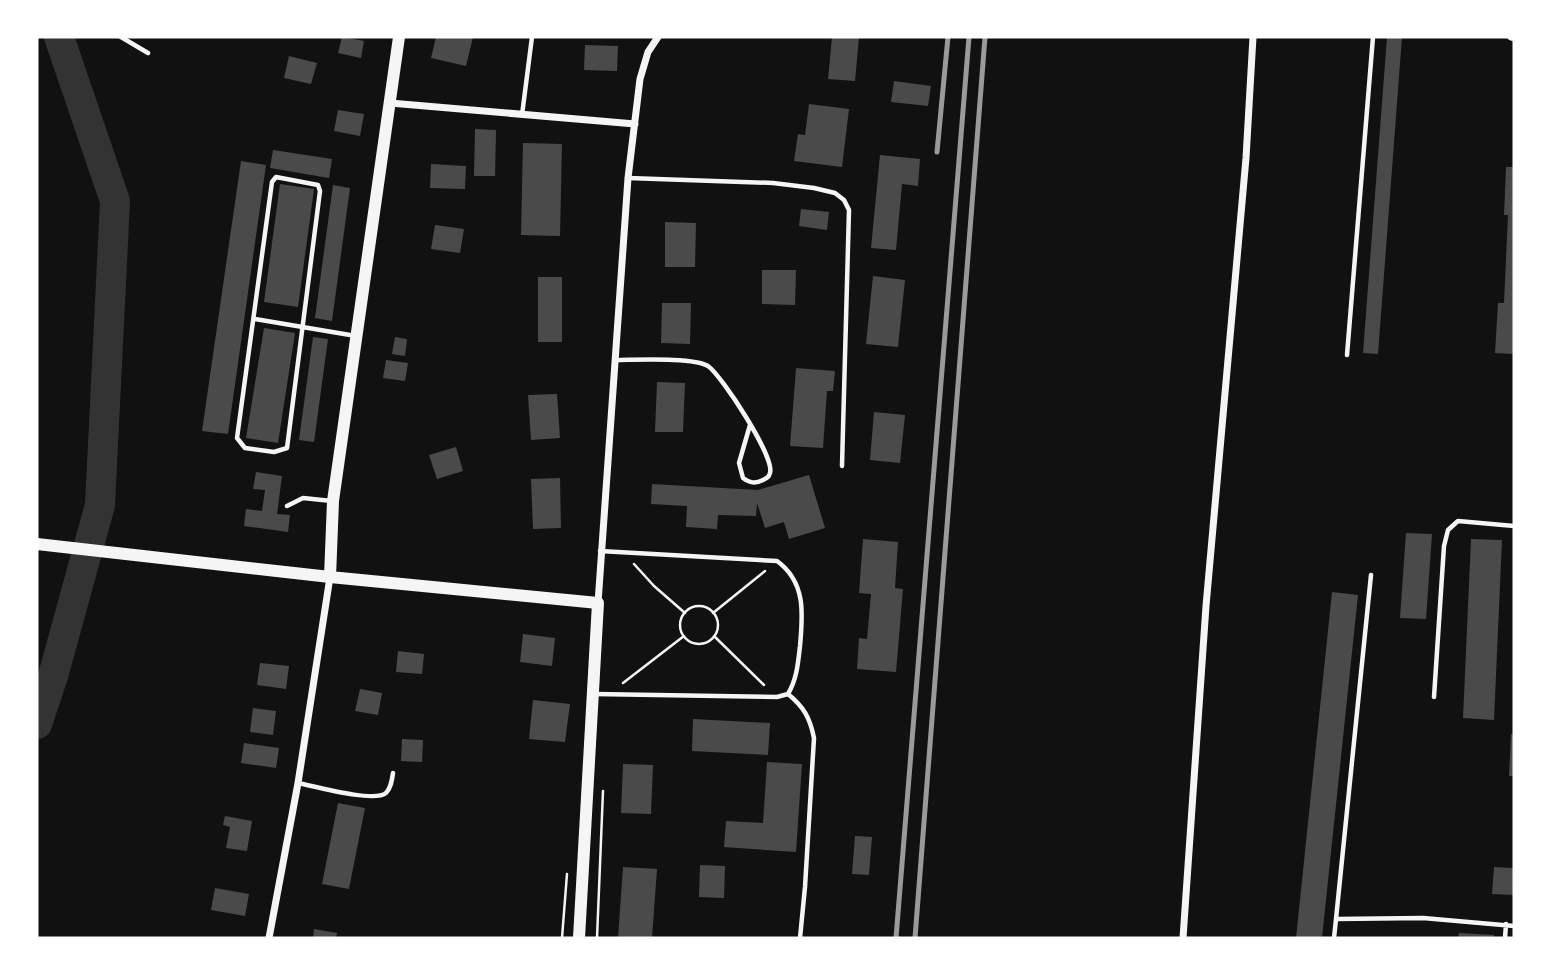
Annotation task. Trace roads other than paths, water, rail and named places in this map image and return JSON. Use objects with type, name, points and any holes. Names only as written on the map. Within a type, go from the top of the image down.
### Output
[{"type":"main road","points":[[330,577],[333,501],[399,37]]},
{"type":"main road","points":[[37,544],[330,577],[598,603],[579,938]]},
{"type":"street","points":[[598,603],[628,178],[640,79],[648,52],[658,37]]},
{"type":"street","points":[[1183,938],[1206,606],[1246,158],[1253,37]]},
{"type":"street","points":[[390,103],[635,124]]},
{"type":"street","points":[[269,938],[298,783],[330,577]]},
{"type":"lane","points":[[121,37],[148,53]]},
{"type":"lane","points":[[522,116],[531,37]]},
{"type":"lane","points":[[1347,355],[1373,37]]},
{"type":"lane","points":[[276,177],[318,185],[320,191],[304,327],[287,448],[274,452],[245,448],[237,438],[255,319],[272,182],[276,177]]},
{"type":"lane","points":[[628,178],[773,183],[835,193],[844,200],[849,210],[842,466]]},
{"type":"lane","points":[[255,319],[356,336]]},
{"type":"lane","points":[[616,360],[688,361],[708,366],[725,385],[750,425],[769,462],[771,471],[767,477],[750,483],[743,478],[739,463],[750,425]]},
{"type":"lane","points":[[287,506],[303,498],[333,501]]},
{"type":"lane","points":[[1434,697],[1444,545],[1448,530],[1458,521],[1514,526]]},
{"type":"lane","points":[[593,694],[777,697],[788,694],[794,684],[798,664],[803,613],[794,579],[787,568],[777,561],[600,551]]},
{"type":"lane","points":[[1334,938],[1371,575]]},
{"type":"lane","points":[[788,694],[802,705],[810,719],[814,738],[800,938]]},
{"type":"lane","points":[[298,783],[378,796],[385,794],[391,785],[393,773]]},
{"type":"lane","points":[[1336,919],[1423,918],[1514,926]]},
{"type":"lane","points":[[1505,938],[1506,924]]},
{"type":"waterway","points":[[37,724],[53,676],[100,505],[115,201],[59,37]]},
{"type":"railway","points":[[937,152],[948,37]]},
{"type":"railway","points":[[896,938],[969,37]]},
{"type":"railway","points":[[915,938],[985,37]]}]
